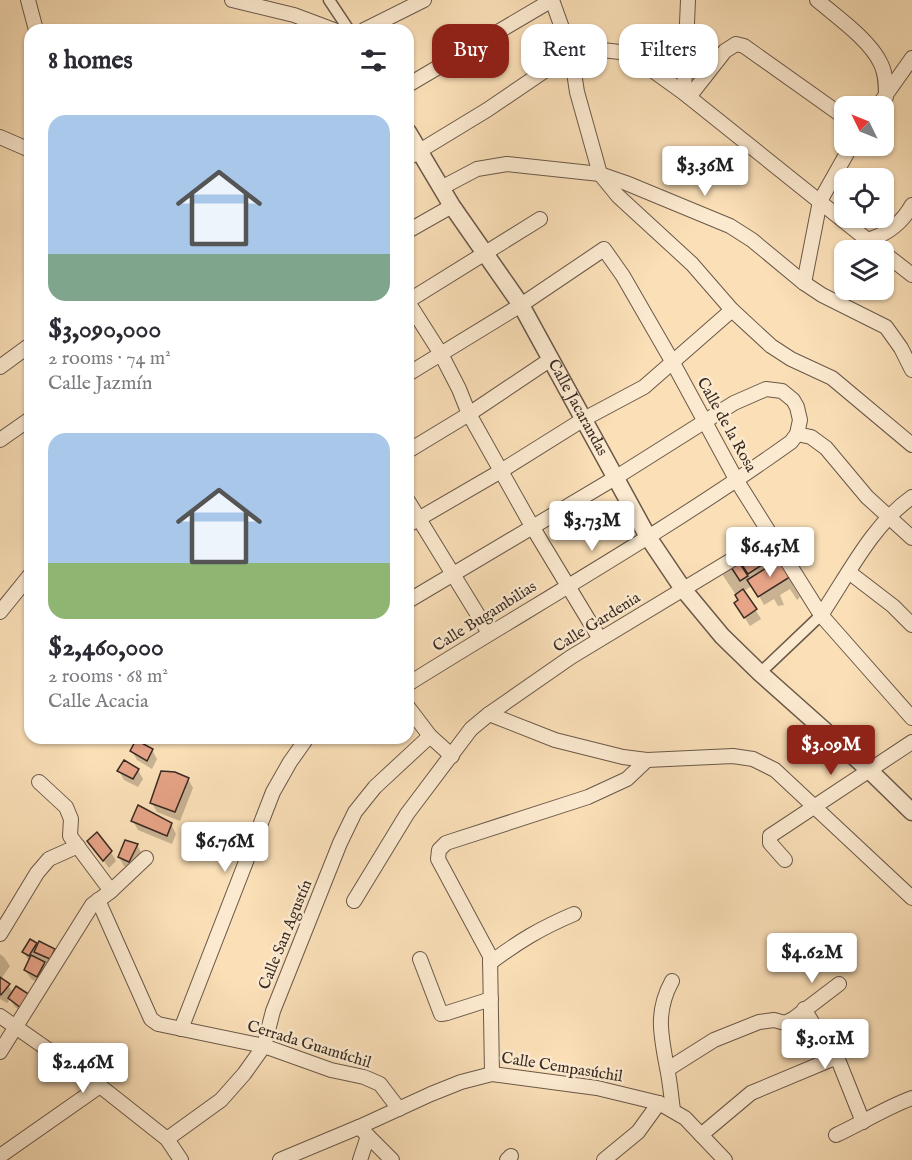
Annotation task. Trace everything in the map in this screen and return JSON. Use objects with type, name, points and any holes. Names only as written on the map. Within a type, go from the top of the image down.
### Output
[{"type":"street","points":[[28,0],[34,24]]},
{"type":"street","points":[[232,0],[294,15],[318,24]]},
{"type":"street","points":[[329,0],[345,24]]},
{"type":"street","points":[[376,24],[424,0]]},
{"type":"street","points":[[414,81],[552,0],[561,24]]},
{"type":"street","points":[[686,95],[688,0]]},
{"type":"street","points":[[817,0],[867,45],[881,64],[886,79],[883,96]]},
{"type":"street","points":[[686,95],[725,51],[736,44],[744,46],[834,110]]},
{"type":"street","points":[[607,51],[634,57],[686,95],[867,240],[890,230],[912,205]]},
{"type":"street","points":[[886,96],[911,63]]},
{"type":"street","points":[[414,155],[534,78]]},
{"type":"street","points":[[575,78],[600,174],[618,196],[692,264],[732,310],[771,346],[791,359],[832,378],[912,445]]},
{"type":"street","points":[[0,136],[24,147]]},
{"type":"street","name":"Calle Jacarandas","points":[[414,155],[441,188],[521,305],[648,537],[683,589],[722,636],[912,812]]},
{"type":"street","points":[[804,283],[820,201],[845,156]]},
{"type":"street","points":[[441,188],[477,169],[507,164],[600,174],[655,194],[730,226],[752,240],[822,295],[886,327],[901,348],[912,370]]},
{"type":"street","points":[[414,228],[452,206]]},
{"type":"street","points":[[414,298],[540,219]]},
{"type":"street","name":"Calle de la Rosa","points":[[521,305],[604,249],[623,276],[738,481],[821,615],[912,718]]},
{"type":"street","points":[[894,261],[912,275]]},
{"type":"street","points":[[414,370],[521,305]]},
{"type":"street","points":[[489,633],[452,573],[414,521],[501,471],[584,419],[644,387],[732,310]]},
{"type":"street","points":[[414,311],[441,354],[469,414],[533,528],[600,639]]},
{"type":"street","points":[[0,367],[24,349]]},
{"type":"street","points":[[414,447],[551,359]]},
{"type":"street","points":[[414,597],[452,573],[533,528],[735,403],[766,389],[782,391],[793,400],[797,407],[800,420],[794,438],[811,437],[826,448],[867,497],[912,538]]},
{"type":"street","points":[[0,440],[24,423]]},
{"type":"street","name":"Calle Bugambilias","points":[[414,680],[738,481],[794,438]]},
{"type":"street","points":[[760,673],[821,615],[870,542],[890,517],[908,500]]},
{"type":"street","name":"Calle Gardenia","points":[[354,901],[407,814],[471,729],[489,714],[600,639],[772,535]]},
{"type":"street","points":[[850,573],[912,625]]},
{"type":"street","points":[[0,612],[24,581]]},
{"type":"street","points":[[489,714],[555,740],[623,757],[647,760],[733,756],[753,759],[775,770],[912,898]]},
{"type":"street","points":[[414,715],[430,736],[452,756]]},
{"type":"street","name":"Calle San Agustín","points":[[167,1139],[221,1100],[264,1046],[277,1002],[340,843],[355,812],[375,787],[430,736]]},
{"type":"street","points":[[785,860],[770,843],[770,836],[912,742]]},
{"type":"street","points":[[181,1029],[273,792],[303,744]]},
{"type":"street","points":[[492,1074],[490,956],[438,859],[439,850],[446,843],[588,797],[627,779],[647,760]]},
{"type":"street","points":[[39,782],[66,807],[71,819],[70,836],[111,891]]},
{"type":"street","points":[[0,934],[37,873],[49,859],[78,846]]},
{"type":"street","points":[[0,1052],[92,905],[111,891],[146,858]]},
{"type":"street","name":"Cerrada Guamúchil","points":[[98,900],[151,1019],[158,1024],[264,1046],[331,1070],[372,1081],[380,1084],[399,1109]]},
{"type":"street","points":[[490,963],[522,939],[574,914]]},
{"type":"street","points":[[420,959],[441,1014],[491,999]]},
{"type":"street","points":[[672,981],[662,1005],[660,1019],[661,1042],[668,1069],[673,1110]]},
{"type":"street","points":[[668,1069],[714,1040],[759,1022],[774,1020],[784,1023],[839,984]]},
{"type":"street","points":[[804,1010],[837,1057],[863,1122]]},
{"type":"street","points":[[0,1016],[100,1086],[167,1139],[181,1160]]},
{"type":"street","points":[[701,1135],[751,1093],[837,1057]]},
{"type":"street","name":"Calle Cempasúchil","points":[[280,1160],[364,1132],[399,1109],[461,1082],[492,1074],[597,1088],[659,1103],[685,1118],[725,1160]]},
{"type":"street","points":[[0,1159],[100,1086]]},
{"type":"street","points":[[836,1135],[891,1106],[912,1098]]},
{"type":"street","points":[[604,1160],[638,1132],[659,1103]]},
{"type":"street","points":[[360,1160],[364,1132]]},
{"type":"street","points":[[364,1132],[392,1160]]},
{"type":"building","points":[[771,541],[779,554],[748,574],[740,562]]},
{"type":"building","points":[[782,558],[793,575],[758,597],[747,580]]},
{"type":"building","points":[[739,562],[748,576],[740,581],[731,567]]},
{"type":"building","points":[[743,589],[757,609],[744,618],[734,603],[738,600],[735,595]]},
{"type":"building","points":[[134,744],[144,744],[153,749],[147,761],[130,751]]},
{"type":"building","points":[[124,760],[139,769],[133,779],[117,771]]},
{"type":"building","points":[[161,771],[175,772],[189,778],[175,812],[150,803]]},
{"type":"building","points":[[138,805],[172,823],[167,836],[131,821]]},
{"type":"building","points":[[97,832],[112,851],[103,861],[87,841]]},
{"type":"building","points":[[125,840],[138,844],[129,862],[118,857]]},
{"type":"building","points":[[30,939],[37,943],[29,956],[22,952]]},
{"type":"building","points":[[39,941],[55,949],[50,959],[34,952]]},
{"type":"building","points":[[31,955],[45,962],[37,977],[24,970]]},
{"type":"building","points":[[0,977],[10,984],[1,995],[0,994]]},
{"type":"building","points":[[16,986],[30,995],[21,1008],[8,998]]}]
